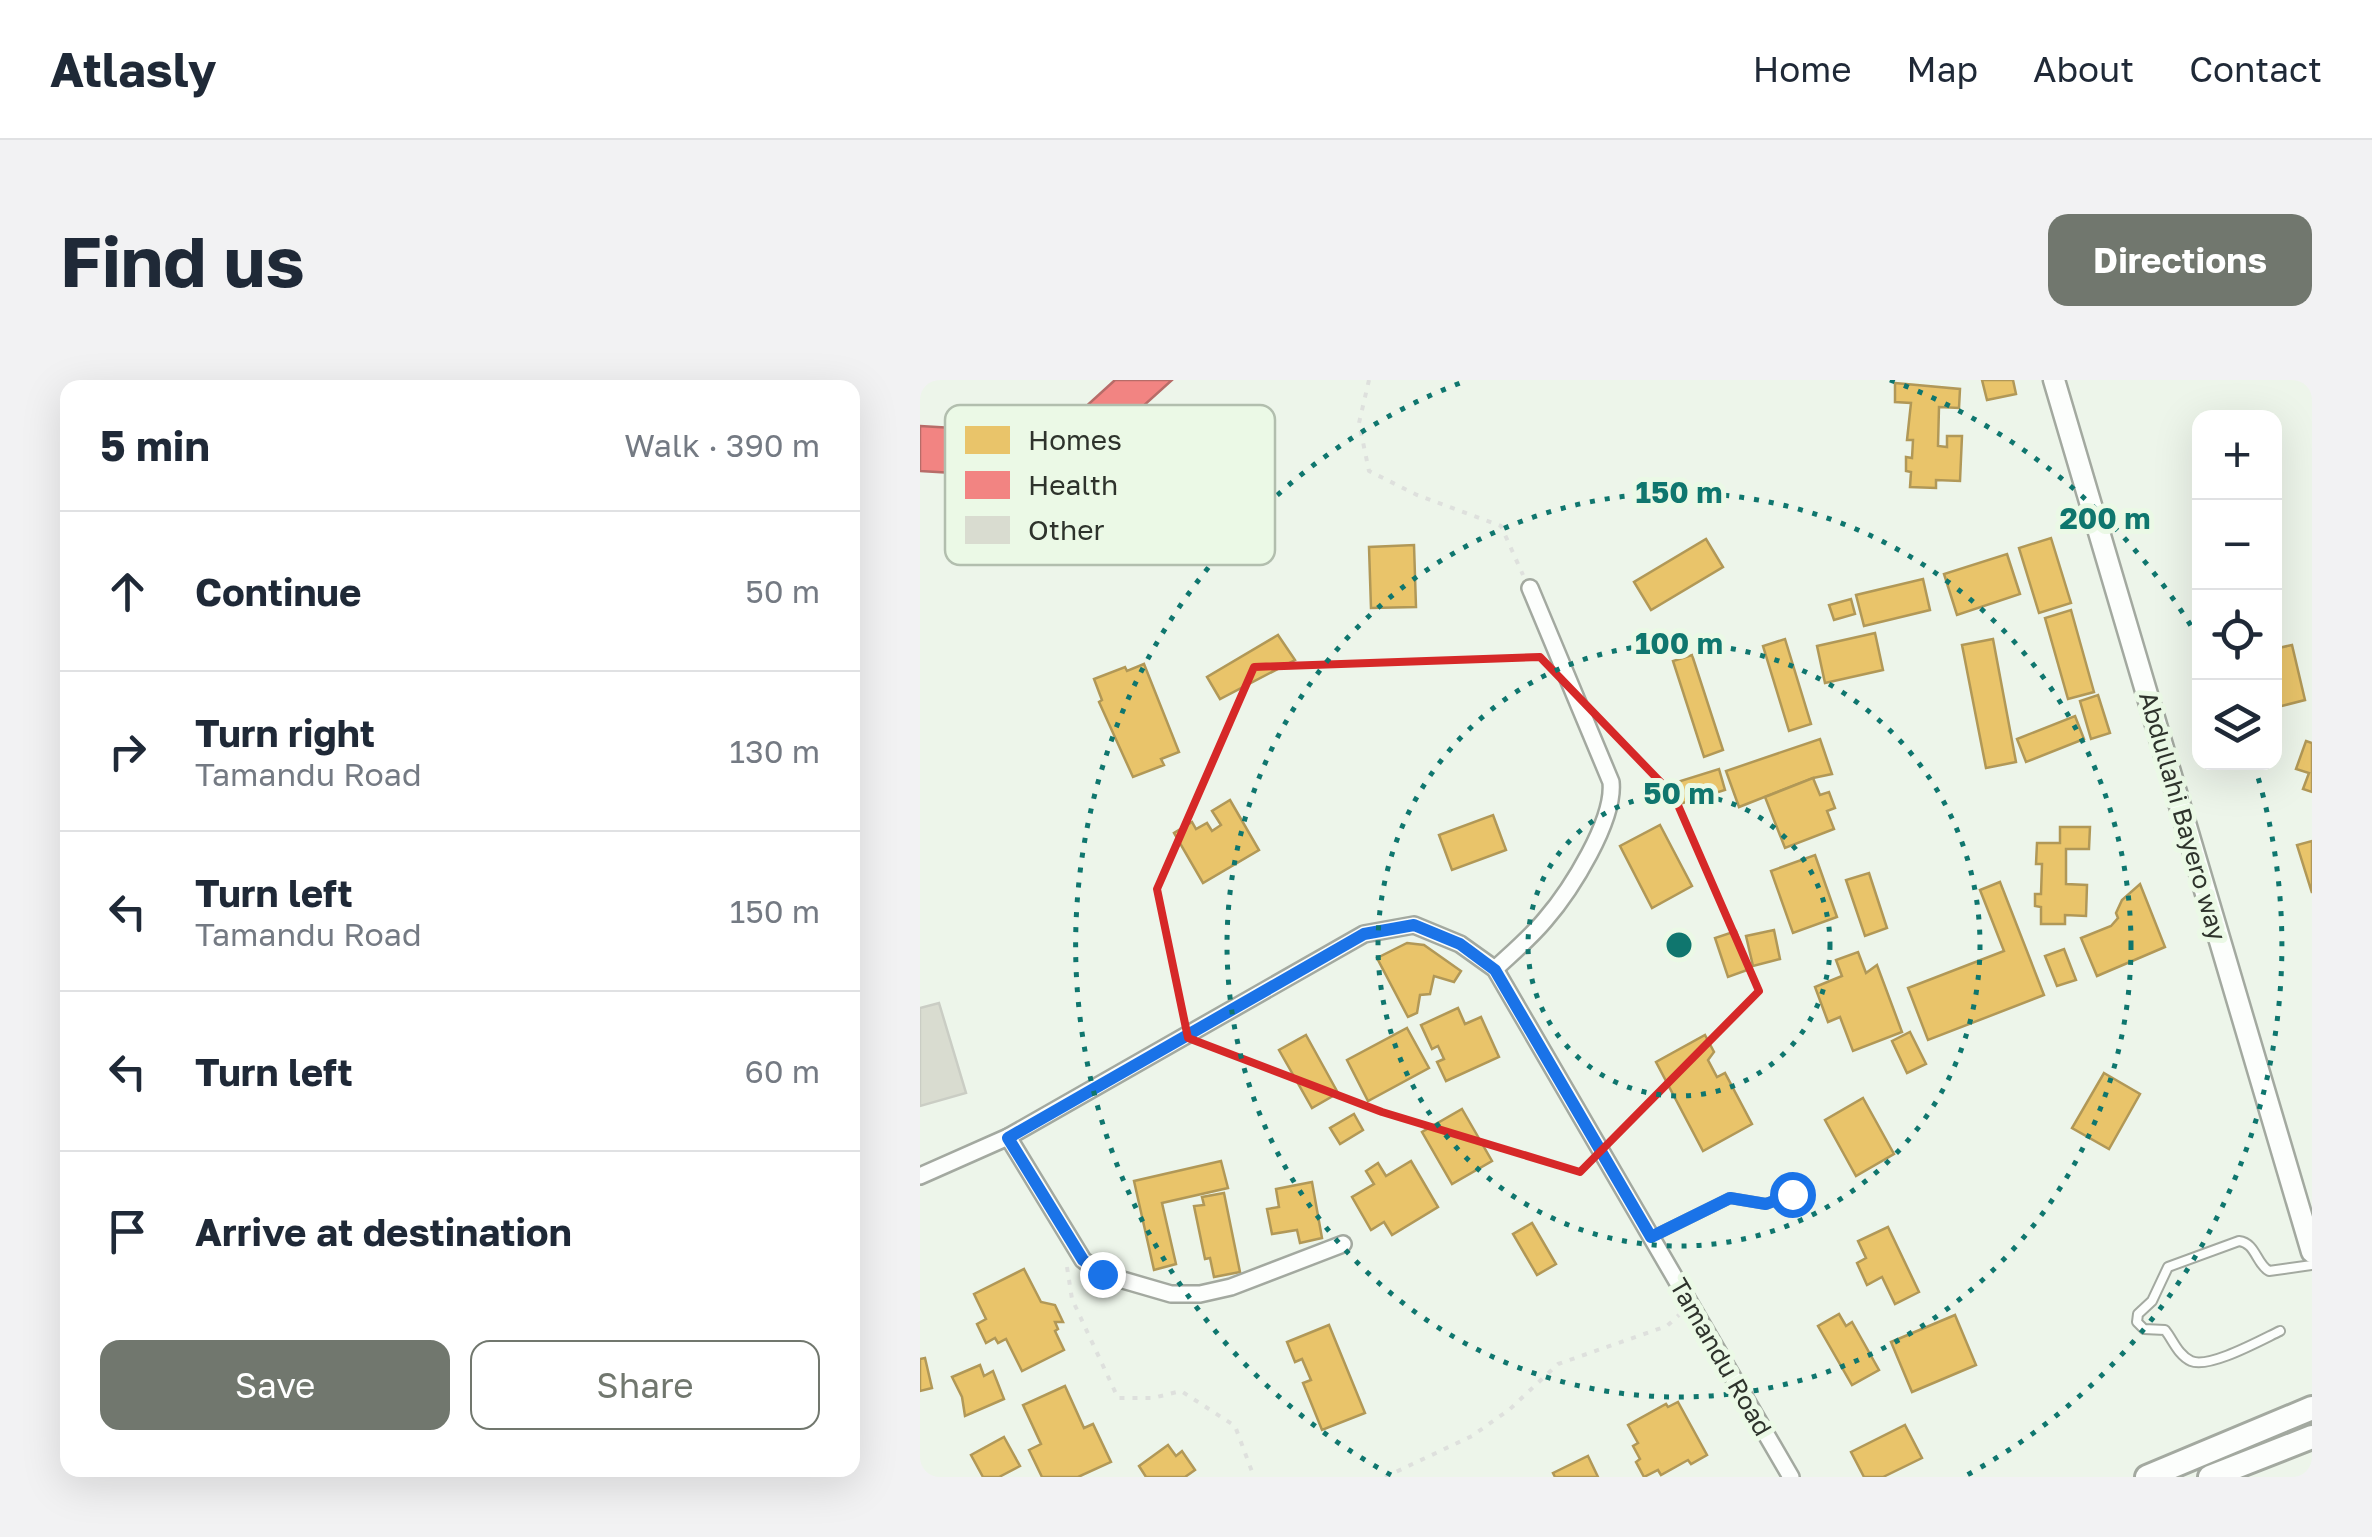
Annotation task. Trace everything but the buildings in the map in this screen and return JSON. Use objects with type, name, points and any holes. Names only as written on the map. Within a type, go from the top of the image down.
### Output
[{"type":"main road","points":[[2147,1477],[2312,1408]]},
{"type":"main road","points":[[2210,1477],[2312,1437]]},
{"type":"street","name":"Abdullahi Bayero way","points":[[2054,380],[2307,1217],[2312,1252]]},
{"type":"street","points":[[1495,970],[1546,919],[1606,819],[1612,800],[1611,782],[1530,588]]},
{"type":"street","name":"Tamandu Road","points":[[920,1176],[1008,1138],[1364,934],[1414,925],[1460,944],[1495,970],[1792,1477]]},
{"type":"street","points":[[1008,1138],[1083,1260],[1102,1274],[1171,1294],[1200,1294],[1231,1287],[1343,1244]]},
{"type":"lane","points":[[1651,1237],[1730,1198],[1766,1204],[1792,1194]]},
{"type":"lane","points":[[2280,1331],[2206,1364],[2192,1362],[2180,1353],[2165,1330],[2144,1329],[2137,1322],[2168,1266],[2238,1241],[2251,1247],[2269,1272],[2312,1265]]},
{"type":"path","points":[[1369,380],[1359,422],[1369,471],[1417,495],[1502,526],[1530,588]]},
{"type":"path","points":[[1066,1262],[1072,1300],[1118,1398],[1153,1398],[1181,1390],[1235,1426],[1254,1477]]},
{"type":"path","points":[[1386,1477],[1472,1436],[1510,1409],[1558,1364],[1667,1326],[1690,1304]]},
{"type":"highlighted area","points":[[1540,657],[1674,796],[1759,991],[1580,1172],[1382,1112],[1188,1038],[1157,889],[1254,667]]},
{"type":"route","points":[[1102,1274],[1083,1260],[1008,1138],[1364,934],[1414,925],[1460,944],[1495,970],[1651,1237],[1730,1198],[1766,1204],[1792,1194]]}]
